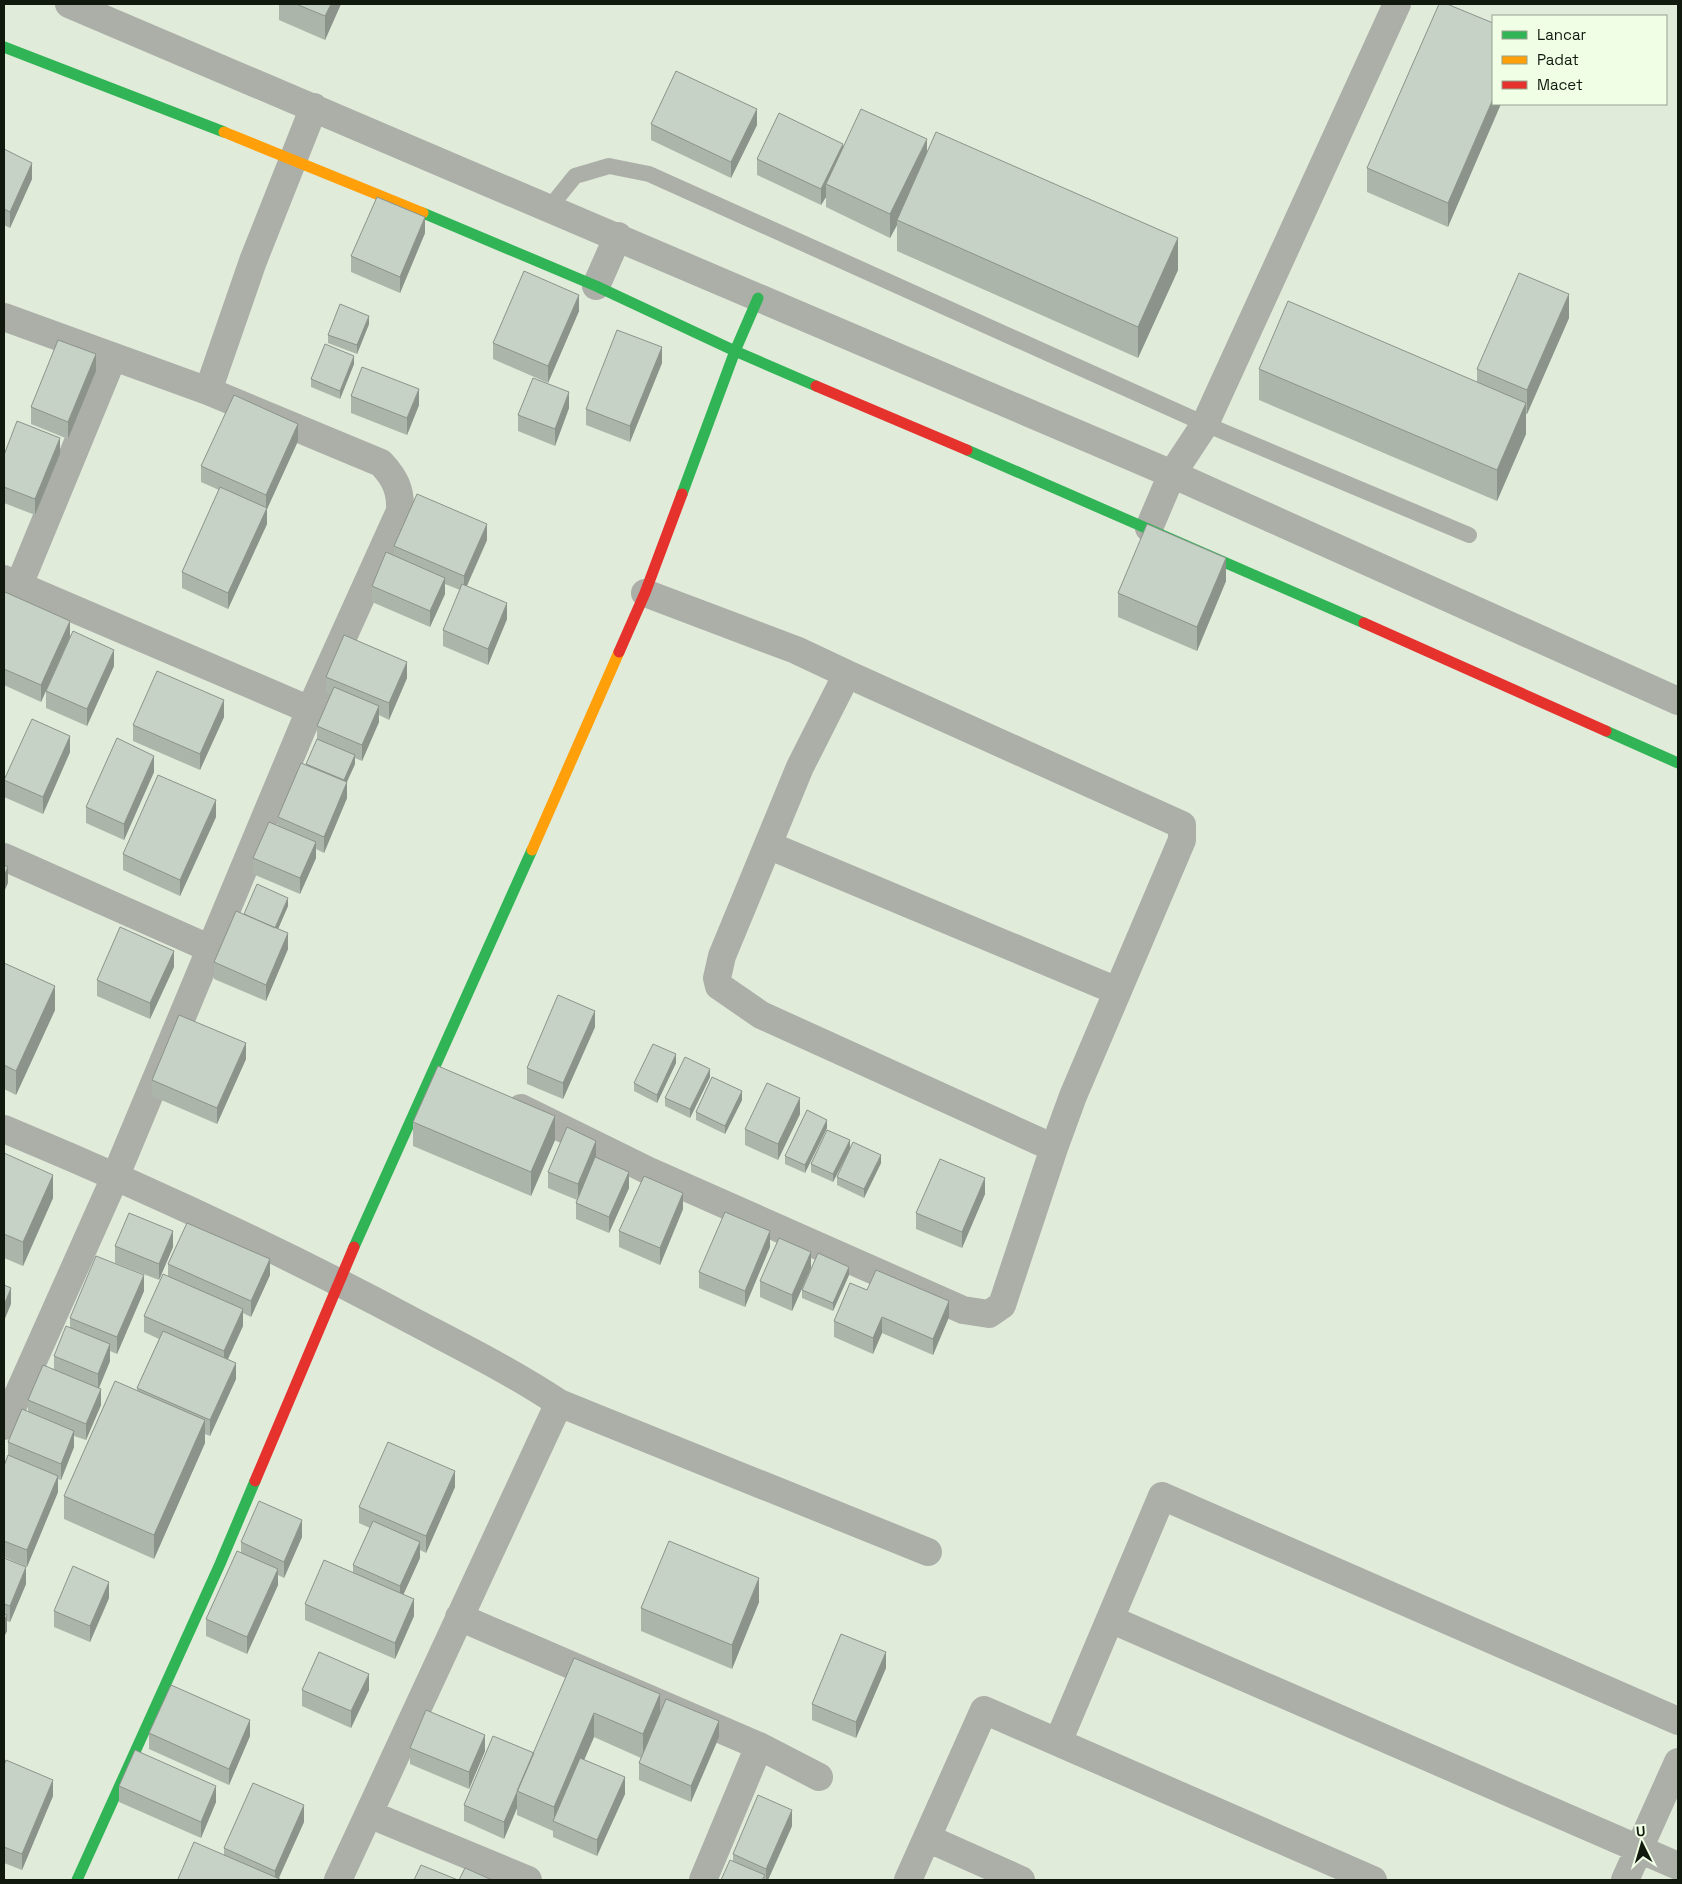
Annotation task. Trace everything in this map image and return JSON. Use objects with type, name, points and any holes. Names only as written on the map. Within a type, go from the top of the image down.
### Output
[{"type":"street","points":[[69,4],[550,207],[758,298],[864,341],[1172,474],[1678,701]]},
{"type":"street","points":[[1149,528],[1172,474],[1204,424],[1397,4]]},
{"type":"street","points":[[4,48],[292,158],[596,286],[735,351],[1149,528],[1678,763]]},
{"type":"street","points":[[208,391],[253,261],[292,158],[314,107]]},
{"type":"street","points":[[596,286],[618,236]]},
{"type":"street","points":[[77,1880],[220,1564],[339,1282],[446,1071],[645,593],[735,351],[758,298]]},
{"type":"street","points":[[4,317],[208,391],[381,463],[397,483],[401,497],[400,511],[310,710],[116,1175],[4,1426]]},
{"type":"street","points":[[113,357],[12,582],[310,710]]},
{"type":"street","points":[[499,1097],[667,1179],[963,1310],[989,1314],[1002,1305],[1072,1096],[1182,840],[1182,825],[796,650],[645,593]]},
{"type":"street","points":[[847,674],[800,767],[722,956],[717,978],[719,986],[761,1016],[1054,1148]]},
{"type":"street","points":[[768,845],[1117,991]]},
{"type":"street","points":[[4,857],[211,948]]},
{"type":"street","points":[[4,1129],[204,1214],[339,1282],[529,1383],[559,1403],[928,1552]]},
{"type":"street","points":[[338,1880],[559,1403]]},
{"type":"street","points":[[1058,1742],[1162,1496],[1678,1721]]},
{"type":"street","points":[[459,1617],[759,1746],[818,1777]]},
{"type":"street","points":[[1110,1619],[1678,1866]]},
{"type":"street","points":[[908,1880],[984,1710],[1058,1742],[1339,1873],[1373,1880]]},
{"type":"street","points":[[703,1880],[759,1746]]},
{"type":"street","points":[[1625,1880],[1678,1762]]},
{"type":"street","points":[[369,1814],[528,1880]]},
{"type":"street","points":[[927,1838],[1022,1880]]},
{"type":"lane","points":[[550,207],[576,176],[609,166],[649,174],[1204,424],[1469,535]]},
{"type":"building","points":[[296,4],[331,4],[325,16]]},
{"type":"building","points":[[1439,4],[1447,4],[1492,23],[1492,101],[1448,203],[1367,168]]},
{"type":"building","points":[[676,71],[757,109],[731,162],[651,124]]},
{"type":"building","points":[[861,109],[927,139],[890,214],[826,184]]},
{"type":"building","points":[[779,113],[843,144],[821,189],[757,159]]},
{"type":"building","points":[[936,132],[1178,238],[1138,327],[897,220]]},
{"type":"building","points":[[4,149],[32,163],[10,212],[4,209]]},
{"type":"building","points":[[377,197],[425,217],[400,277],[351,256]]},
{"type":"building","points":[[524,271],[579,295],[548,366],[493,343]]},
{"type":"building","points":[[1519,273],[1569,294],[1527,390],[1477,369]]},
{"type":"building","points":[[1288,301],[1526,403],[1497,470],[1259,369]]},
{"type":"building","points":[[340,304],[369,316],[357,345],[328,335]]},
{"type":"building","points":[[617,330],[662,347],[630,426],[586,409]]},
{"type":"building","points":[[58,340],[96,354],[68,422],[31,407]]},
{"type":"building","points":[[325,344],[354,356],[340,391],[311,379]]},
{"type":"building","points":[[362,367],[419,389],[407,418],[351,396]]},
{"type":"building","points":[[533,378],[569,392],[555,429],[518,415]]},
{"type":"building","points":[[234,395],[298,424],[266,495],[201,466]]},
{"type":"building","points":[[17,421],[60,438],[35,499],[4,487],[4,455]]},
{"type":"building","points":[[220,487],[267,508],[228,593],[182,572]]},
{"type":"building","points":[[417,494],[487,524],[464,576],[394,546]]},
{"type":"building","points":[[1147,524],[1226,558],[1197,627],[1118,593]]},
{"type":"building","points":[[386,552],[445,578],[430,611],[372,586]]},
{"type":"building","points":[[462,584],[507,603],[488,649],[443,630]]},
{"type":"building","points":[[5,592],[70,621],[41,685],[4,669]]},
{"type":"building","points":[[73,631],[114,650],[87,709],[46,691]]},
{"type":"building","points":[[344,635],[407,662],[389,703],[326,677]]},
{"type":"building","points":[[157,671],[224,700],[200,754],[133,725]]},
{"type":"building","points":[[334,687],[379,706],[362,745],[317,726]]},
{"type":"building","points":[[32,719],[70,736],[43,797],[4,780]]},
{"type":"building","points":[[117,738],[154,756],[124,824],[86,807]]},
{"type":"building","points":[[317,739],[355,755],[344,780],[306,764]]},
{"type":"building","points":[[301,763],[347,782],[324,837],[278,817]]},
{"type":"building","points":[[158,775],[216,800],[180,880],[123,854]]},
{"type":"building","points":[[269,822],[316,842],[300,878],[253,858]]},
{"type":"building","points":[[4,865],[8,867],[4,876]]},
{"type":"building","points":[[257,884],[288,898],[275,928],[244,914]]},
{"type":"building","points":[[236,911],[288,933],[266,985],[214,962]]},
{"type":"building","points":[[120,927],[174,951],[150,1003],[97,980]]},
{"type":"building","points":[[4,963],[55,986],[16,1071],[4,1065]]},
{"type":"building","points":[[558,995],[595,1011],[563,1083],[527,1068]]},
{"type":"building","points":[[179,1015],[246,1043],[217,1108],[152,1080]]},
{"type":"building","points":[[653,1044],[676,1054],[657,1095],[634,1083]]},
{"type":"building","points":[[685,1057],[710,1069],[690,1109],[665,1098]]},
{"type":"building","points":[[438,1066],[555,1116],[531,1172],[413,1122]]},
{"type":"building","points":[[712,1077],[742,1091],[725,1126],[696,1112]]},
{"type":"building","points":[[767,1083],[800,1098],[778,1144],[745,1129]]},
{"type":"building","points":[[807,1110],[827,1120],[805,1165],[785,1156]]},
{"type":"building","points":[[567,1127],[596,1141],[578,1184],[548,1172]]},
{"type":"building","points":[[827,1130],[850,1140],[833,1174],[811,1164]]},
{"type":"building","points":[[853,1142],[881,1155],[864,1189],[837,1177]]},
{"type":"building","points":[[4,1153],[53,1175],[23,1242],[4,1234]]},
{"type":"building","points":[[595,1157],[629,1172],[609,1217],[576,1203]]},
{"type":"building","points":[[940,1159],[985,1178],[962,1232],[916,1213]]},
{"type":"building","points":[[644,1176],[683,1193],[660,1248],[619,1231]]},
{"type":"building","points":[[725,1212],[770,1231],[745,1291],[699,1272]]},
{"type":"building","points":[[129,1213],[173,1231],[159,1264],[115,1246]]},
{"type":"building","points":[[187,1223],[270,1259],[251,1301],[168,1264]]},
{"type":"building","points":[[779,1238],[811,1252],[792,1295],[760,1281]]},
{"type":"building","points":[[818,1253],[849,1267],[833,1303],[802,1290]]},
{"type":"building","points":[[96,1256],[144,1275],[117,1337],[70,1318]]},
{"type":"building","points":[[876,1270],[949,1301],[933,1339],[882,1317],[873,1338],[834,1321],[850,1283],[867,1290]]},
{"type":"building","points":[[163,1274],[243,1309],[224,1351],[144,1316]]},
{"type":"building","points":[[4,1285],[11,1288],[4,1305]]},
{"type":"building","points":[[66,1326],[110,1344],[98,1374],[54,1356]]},
{"type":"building","points":[[163,1331],[236,1363],[210,1420],[137,1388]]},
{"type":"building","points":[[43,1365],[101,1389],[86,1424],[28,1400]]},
{"type":"building","points":[[115,1381],[205,1420],[154,1535],[64,1496]]},
{"type":"building","points":[[22,1409],[74,1431],[61,1464],[8,1442]]},
{"type":"building","points":[[388,1442],[455,1471],[426,1536],[359,1507]]},
{"type":"building","points":[[8,1455],[58,1476],[27,1550],[4,1541],[4,1466]]},
{"type":"building","points":[[259,1501],[302,1520],[284,1562],[241,1542]]},
{"type":"building","points":[[373,1521],[420,1542],[400,1586],[353,1565]]},
{"type":"building","points":[[669,1541],[759,1578],[732,1645],[641,1608]]},
{"type":"building","points":[[237,1551],[278,1569],[247,1637],[206,1619]]},
{"type":"building","points":[[4,1558],[26,1567],[10,1606],[4,1604]]},
{"type":"building","points":[[324,1560],[414,1599],[395,1643],[305,1604]]},
{"type":"building","points":[[73,1566],[109,1582],[90,1626],[54,1611]]},
{"type":"building","points":[[841,1634],[886,1652],[856,1722],[812,1704]]},
{"type":"building","points":[[319,1652],[369,1674],[351,1711],[302,1690]]},
{"type":"building","points":[[574,1658],[660,1694],[643,1734],[594,1713],[554,1807],[517,1791]]},
{"type":"building","points":[[171,1685],[250,1720],[229,1769],[149,1733]]},
{"type":"building","points":[[666,1699],[719,1721],[691,1786],[639,1763]]},
{"type":"building","points":[[426,1710],[485,1735],[469,1772],[410,1748]]},
{"type":"building","points":[[493,1736],[534,1753],[504,1822],[464,1805]]},
{"type":"building","points":[[135,1750],[216,1786],[201,1822],[119,1786]]},
{"type":"building","points":[[580,1758],[625,1777],[597,1840],[553,1821]]},
{"type":"building","points":[[6,1760],[53,1780],[22,1854],[4,1847],[4,1765]]},
{"type":"building","points":[[253,1783],[304,1805],[275,1871],[224,1848]]},
{"type":"building","points":[[758,1795],[792,1810],[766,1869],[733,1854]]},
{"type":"building","points":[[194,1842],[282,1880],[180,1880],[178,1879]]},
{"type":"building","points":[[730,1860],[765,1875],[762,1880],[721,1880]]},
{"type":"building","points":[[421,1865],[458,1880],[414,1880]]},
{"type":"building","points":[[465,1868],[492,1880],[459,1880]]},
{"type":"traffic: fast","points":[[4,47],[224,132]]},
{"type":"traffic: fast","points":[[423,213],[596,286],[735,351],[816,386]]},
{"type":"traffic: fast","points":[[682,494],[735,351],[758,298]]},
{"type":"traffic: fast","points":[[967,450],[1364,623]]},
{"type":"traffic: fast","points":[[1606,731],[1678,763]]},
{"type":"traffic: fast","points":[[354,1247],[532,850]]},
{"type":"traffic: fast","points":[[77,1880],[220,1564],[255,1481]]},
{"type":"traffic: slow","points":[[224,132],[423,213]]},
{"type":"traffic: slow","points":[[532,850],[619,652]]},
{"type":"traffic: jam","points":[[816,386],[967,450]]},
{"type":"traffic: jam","points":[[619,652],[645,593],[682,494]]},
{"type":"traffic: jam","points":[[1364,623],[1606,731]]},
{"type":"traffic: jam","points":[[255,1481],[354,1247]]}]
